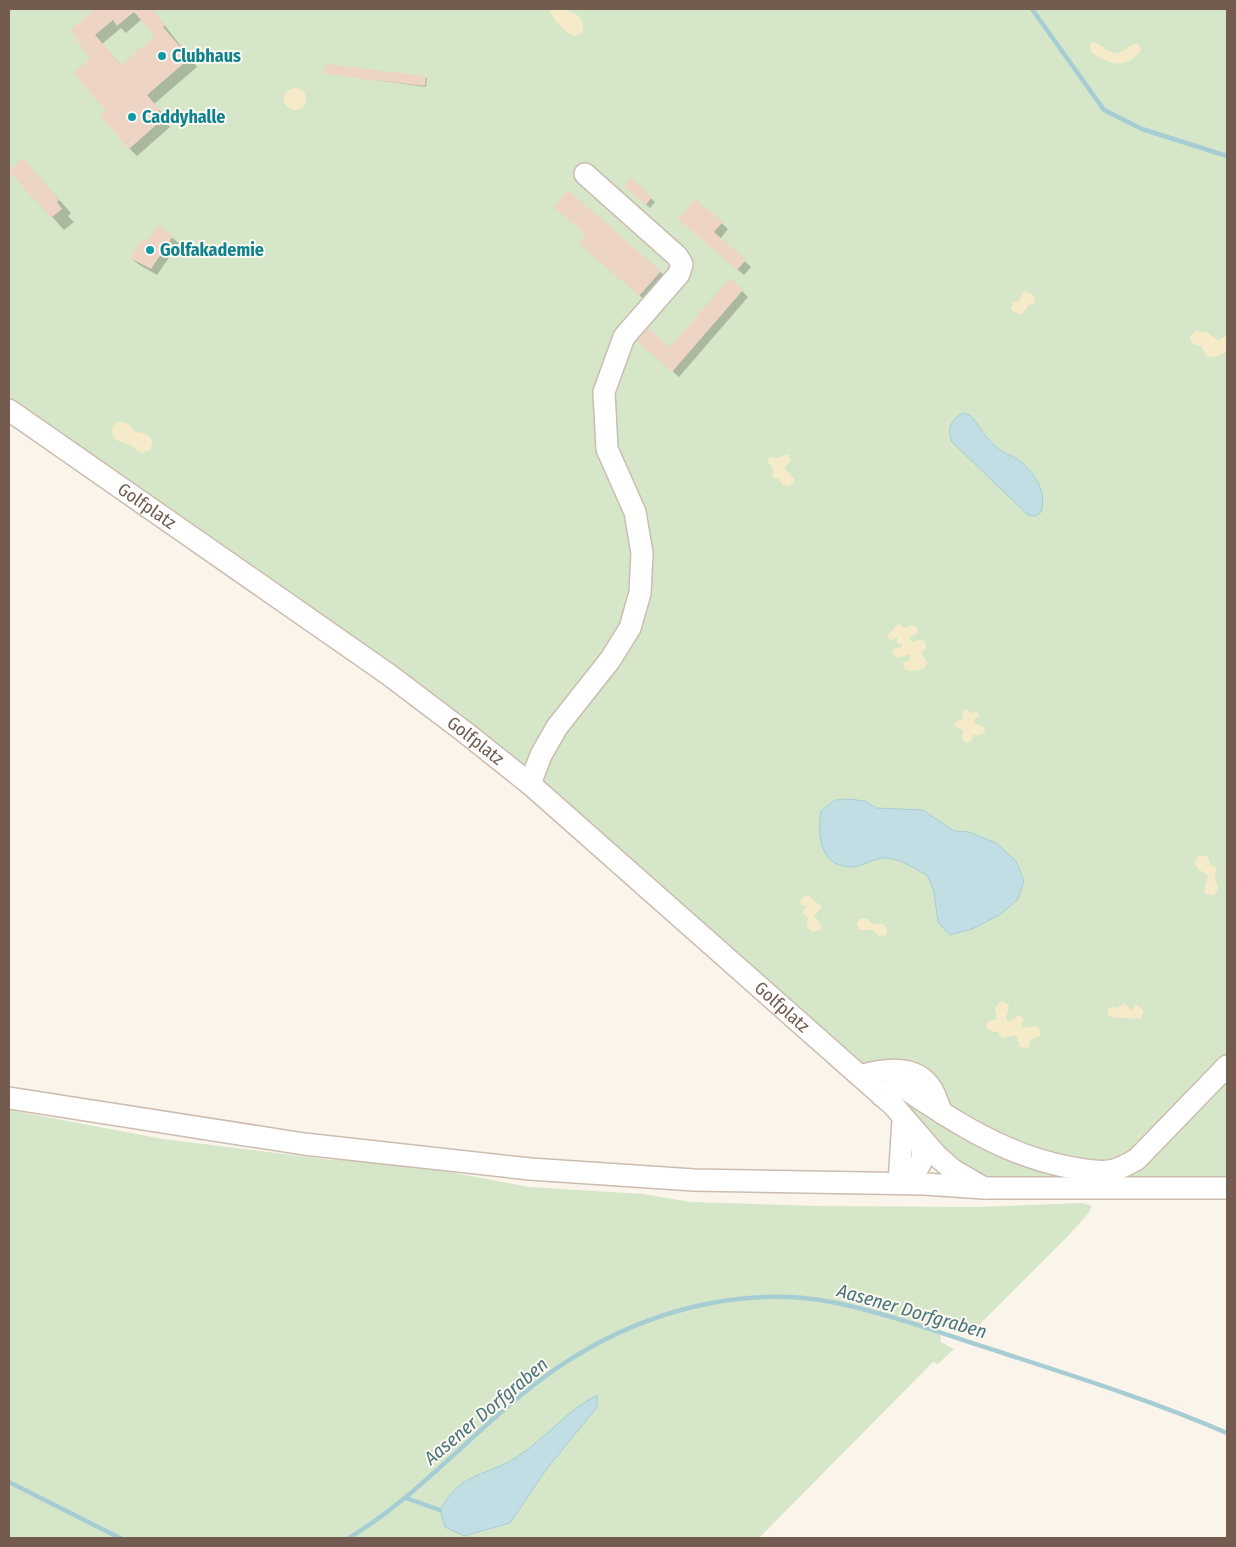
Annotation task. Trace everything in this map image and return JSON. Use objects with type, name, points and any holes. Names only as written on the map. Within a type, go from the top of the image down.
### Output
[{"type":"street","points":[[530,784],[541,755],[557,727],[610,660],[630,628],[640,592],[642,552],[635,512],[607,449],[604,392],[624,337],[679,274],[682,264],[677,256],[585,174]]},
{"type":"street","name":"Golfplatz","points":[[9,410],[388,674],[530,784],[882,1096],[953,1170],[984,1188]]},
{"type":"street","points":[[882,1096],[892,1088],[901,1086],[942,1113],[997,1145],[1041,1162],[1084,1170],[1109,1171],[1122,1168],[1137,1159],[1227,1066]]},
{"type":"street","points":[[860,1076],[876,1071],[898,1070],[918,1075],[931,1087],[942,1113]]},
{"type":"street","points":[[9,1098],[304,1144],[530,1169],[694,1180],[899,1183],[984,1188],[1227,1188]]},
{"type":"street","points":[[899,1183],[914,1175],[922,1163],[922,1143],[910,1127]]},
{"type":"green space","points":[[9,9],[1227,9],[1227,1180],[981,1179],[968,1174],[674,903],[9,401]]},
{"type":"green space","points":[[9,1110],[163,1139],[333,1160],[387,1160],[529,1187],[643,1194],[691,1202],[818,1206],[977,1207],[1082,1203],[1092,1206],[1087,1215],[1066,1238],[975,1329],[940,1327],[941,1342],[954,1349],[938,1364],[933,1362],[759,1538],[9,1538]]},
{"type":"sand","points":[[550,9],[567,11],[578,15],[583,25],[583,32],[576,36],[568,33],[556,21]]},
{"type":"sand","points":[[1092,42],[1113,53],[1123,51],[1138,43],[1141,50],[1130,61],[1118,64],[1092,53],[1089,45]]},
{"type":"sand","points":[[295,88],[303,91],[306,99],[303,107],[295,110],[287,107],[284,99],[287,91]]},
{"type":"sand","points":[[1025,291],[1033,295],[1036,303],[1028,305],[1022,315],[1013,312],[1011,308],[1013,303],[1020,300],[1021,294]]},
{"type":"sand","points":[[1195,331],[1207,332],[1218,341],[1227,335],[1227,352],[1214,357],[1206,356],[1202,347],[1191,342],[1190,337]]},
{"type":"sand","points":[[118,422],[128,424],[135,432],[147,434],[153,441],[150,450],[142,453],[115,438],[112,429]]},
{"type":"sand","points":[[788,454],[791,461],[784,468],[794,479],[794,482],[789,486],[782,485],[779,479],[773,478],[773,468],[767,461],[770,457],[778,458]]},
{"type":"sand","points":[[899,623],[904,628],[913,625],[918,628],[917,634],[908,638],[912,642],[925,641],[926,649],[921,653],[928,663],[923,669],[911,671],[905,669],[903,663],[911,659],[909,654],[897,658],[892,654],[893,649],[901,647],[902,644],[897,644],[897,637],[891,640],[887,636]]},
{"type":"sand","points":[[967,709],[971,713],[978,712],[979,716],[975,719],[974,723],[984,727],[985,732],[981,735],[973,735],[971,741],[966,743],[962,740],[963,730],[954,726],[957,721],[963,720],[962,711]]},
{"type":"sand","points":[[1200,855],[1208,857],[1210,865],[1216,868],[1215,876],[1218,888],[1214,895],[1206,894],[1204,891],[1208,876],[1195,864]]},
{"type":"sand","points":[[809,896],[822,907],[814,916],[822,926],[820,930],[813,932],[807,928],[808,918],[802,912],[808,906],[802,905],[800,901],[803,897]]},
{"type":"sand","points":[[861,918],[867,919],[873,924],[883,924],[887,929],[886,935],[879,936],[873,930],[859,930],[857,923]]},
{"type":"sand","points":[[1003,1001],[1009,1005],[1006,1019],[1008,1022],[1020,1015],[1024,1020],[1021,1024],[1022,1028],[1036,1026],[1041,1030],[1040,1036],[1030,1040],[1029,1048],[1020,1047],[1016,1035],[1002,1038],[998,1032],[991,1031],[986,1027],[988,1021],[997,1019],[995,1008]]},
{"type":"sand","points":[[1125,1003],[1131,1011],[1136,1004],[1144,1011],[1141,1018],[1109,1016],[1107,1010],[1110,1007],[1117,1008]]},
{"type":"water","points":[[963,413],[970,415],[996,447],[1021,462],[1037,480],[1043,504],[1041,512],[1036,516],[1028,515],[952,442],[950,429],[952,422]]},
{"type":"water","points":[[835,800],[865,801],[876,808],[923,810],[954,831],[969,832],[996,843],[1016,861],[1024,881],[1018,899],[1001,914],[972,929],[950,935],[938,922],[934,892],[928,876],[907,864],[891,858],[881,858],[851,867],[841,866],[827,856],[821,839],[821,811]]},
{"type":"water","points":[[597,1395],[597,1407],[546,1470],[510,1523],[464,1536],[445,1527],[440,1510],[448,1497],[465,1481],[517,1457],[575,1409]]},
{"type":"building","points":[[95,9],[152,9],[165,25],[163,27],[190,58],[147,95],[160,110],[157,112],[163,119],[129,149],[100,116],[106,111],[73,73],[90,59],[70,30]],"holes":[[[134,12],[155,36],[121,65],[95,35],[113,20],[117,26]]]},
{"type":"building","points":[[325,64],[426,76],[425,86],[324,74]]},
{"type":"building","points":[[23,158],[59,200],[57,202],[62,209],[51,218],[9,171]]},
{"type":"building","points":[[631,178],[652,197],[646,205],[624,187]]},
{"type":"building","points":[[568,190],[661,271],[639,296],[579,243],[586,235],[554,207]]},
{"type":"building","points":[[695,199],[723,222],[714,232],[746,260],[737,270],[678,219]]},
{"type":"building","name":"Golfakademie","points":[[158,225],[173,236],[151,269],[130,258],[143,238],[147,241]]},
{"type":"building","points":[[730,278],[743,290],[672,372],[637,341],[648,328],[670,347]]},
{"type":"waterway","points":[[1032,9],[1104,110],[1142,129],[1227,156]]},
{"type":"waterway","name":"Aasener Dorfgraben","points":[[349,1538],[404,1499],[504,1409],[557,1368],[620,1332],[689,1308],[724,1301],[760,1297],[796,1297],[854,1307],[1062,1372],[1172,1411],[1227,1433]]},
{"type":"waterway","name":"Aasener Dorfgraben","points":[[9,1482],[120,1538]]},
{"type":"waterway","points":[[406,1498],[440,1510]]},
{"type":"place","name":"Clubhaus","points":[[162,56]]},
{"type":"place","name":"Caddyhalle","points":[[132,117]]},
{"type":"place","name":"Golfakademie","points":[[150,250]]}]
